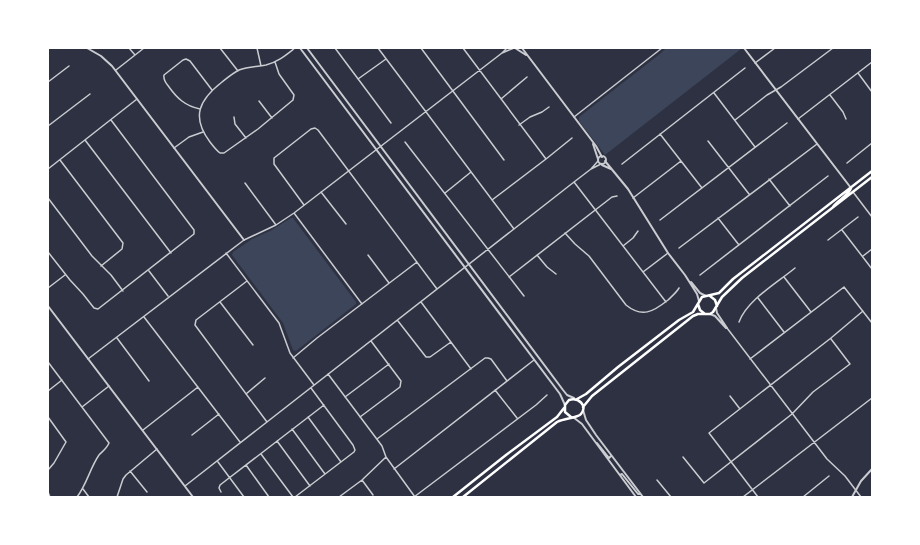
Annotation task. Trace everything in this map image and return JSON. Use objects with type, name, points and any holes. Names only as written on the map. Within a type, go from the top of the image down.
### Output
[{"type":"main road","points":[[453,497],[557,417],[562,412],[568,400],[575,399],[586,394],[624,362],[679,320],[690,314],[702,297],[719,293],[733,279],[872,171]]},
{"type":"main road","points":[[463,497],[552,426],[562,420],[579,416],[592,396],[693,317],[698,314],[710,314],[713,312],[724,295],[742,278],[872,178]]},
{"type":"main road","points":[[832,209],[836,203],[850,191],[851,188]]},
{"type":"main road","points":[[707,296],[714,299],[716,307]]},
{"type":"main road","points":[[698,302],[700,310],[706,314]]},
{"type":"main road","points":[[575,399],[581,402],[583,409]]},
{"type":"main road","points":[[564,406],[566,413],[572,417]]},
{"type":"street","points":[[87,48],[101,56],[116,70],[244,240]]},
{"type":"street","points":[[129,48],[135,55]]},
{"type":"street","points":[[116,70],[144,48]]},
{"type":"street","points":[[220,48],[238,71]]},
{"type":"street","points":[[257,48],[261,66]]},
{"type":"street","points":[[275,62],[279,74],[294,95],[293,100],[246,138],[221,154],[203,132],[199,118],[200,108],[205,98],[212,90],[238,71],[248,67],[261,66],[275,62],[295,48]]},
{"type":"street","points":[[300,48],[561,395],[564,406]]},
{"type":"street","points":[[307,48],[566,394],[575,399]]},
{"type":"street","points":[[335,48],[391,123]]},
{"type":"street","points":[[378,48],[514,228]]},
{"type":"street","points":[[421,48],[504,160]]},
{"type":"street","points":[[463,48],[519,125],[546,159]]},
{"type":"street","points":[[88,359],[244,240],[276,225],[294,213],[502,53],[506,48]]},
{"type":"street","points":[[502,53],[514,48],[528,56]]},
{"type":"street","points":[[522,48],[633,198],[668,253],[700,293],[707,296]]},
{"type":"street","points":[[574,117],[662,48]]},
{"type":"street","points":[[744,48],[851,188]]},
{"type":"street","points":[[755,63],[775,48]]},
{"type":"street","points":[[734,120],[833,48]]},
{"type":"street","points":[[200,108],[190,106],[180,100],[164,80],[163,77],[165,74],[186,59],[190,61],[212,90]]},
{"type":"street","points":[[358,79],[386,59]]},
{"type":"street","points":[[798,119],[872,62]]},
{"type":"street","points":[[48,82],[69,66]]},
{"type":"street","points":[[622,164],[745,68]]},
{"type":"street","points":[[858,74],[872,92]]},
{"type":"street","points":[[500,99],[527,78]]},
{"type":"street","points":[[714,93],[755,147]]},
{"type":"street","points":[[48,126],[90,94]]},
{"type":"street","points":[[830,95],[843,112],[846,119]]},
{"type":"street","points":[[48,169],[137,99]]},
{"type":"street","points":[[259,101],[272,118]]},
{"type":"street","points":[[519,125],[530,117],[549,107]]},
{"type":"street","points":[[234,117],[236,124],[246,138]]},
{"type":"street","points":[[48,252],[65,275],[96,309],[100,308],[123,291],[195,233],[111,120]]},
{"type":"street","points":[[660,220],[786,122]]},
{"type":"street","points":[[304,205],[273,161],[274,158],[311,129],[316,128],[438,289]]},
{"type":"street","points":[[174,148],[189,137],[203,132]]},
{"type":"street","points":[[660,134],[702,188]]},
{"type":"street","points":[[492,200],[572,138]]},
{"type":"street","points":[[85,140],[171,253]]},
{"type":"street","points":[[708,141],[749,194]]},
{"type":"street","points":[[405,142],[524,296]]},
{"type":"street","points":[[593,143],[598,160],[612,170]]},
{"type":"street","points":[[847,163],[872,143]]},
{"type":"street","points":[[679,248],[817,144]]},
{"type":"street","points":[[591,169],[602,156]]},
{"type":"street","points":[[60,160],[123,243],[124,246],[122,249],[101,266]]},
{"type":"street","points":[[185,486],[514,228],[591,169],[605,161]]},
{"type":"street","points":[[633,198],[681,161]]},
{"type":"street","points":[[445,193],[471,172]]},
{"type":"street","points":[[700,276],[828,176]]},
{"type":"street","points":[[769,179],[790,206]]},
{"type":"street","points":[[574,182],[666,302]]},
{"type":"street","points":[[245,183],[276,225]]},
{"type":"street","points":[[321,192],[346,224]]},
{"type":"street","points":[[853,192],[872,217]]},
{"type":"street","points":[[509,277],[612,197],[617,196]]},
{"type":"street","points":[[48,198],[92,256],[123,291]]},
{"type":"street","points":[[294,213],[362,304]]},
{"type":"street","points":[[828,240],[858,217]]},
{"type":"street","points":[[718,218],[739,245]]},
{"type":"street","points":[[842,230],[872,269]]},
{"type":"street","points":[[623,246],[633,238],[638,231]]},
{"type":"street","points":[[565,233],[588,256],[626,305],[633,310],[648,312],[656,310],[679,288]]},
{"type":"street","points":[[863,256],[872,249]]},
{"type":"street","points":[[226,253],[279,323],[293,358],[314,386]]},
{"type":"street","points":[[643,272],[668,253]]},
{"type":"street","points":[[537,254],[547,267],[556,274]]},
{"type":"street","points":[[368,255],[389,283]]},
{"type":"street","points":[[293,358],[417,262]]},
{"type":"street","points":[[739,322],[750,304],[795,268]]},
{"type":"street","points":[[149,271],[169,297]]},
{"type":"street","points":[[48,288],[65,275]]},
{"type":"street","points":[[685,275],[697,294],[698,302]]},
{"type":"street","points":[[784,277],[811,312]]},
{"type":"street","points":[[247,281],[196,320],[195,323],[196,327],[267,422]]},
{"type":"street","points":[[750,359],[844,287],[872,323]]},
{"type":"street","points":[[758,298],[784,332]]},
{"type":"street","points":[[220,302],[252,345]]},
{"type":"street","points":[[421,302],[471,369]]},
{"type":"street","points":[[48,306],[193,497]]},
{"type":"street","points":[[716,307],[718,315],[727,328],[814,443],[830,463],[845,476],[862,497]]},
{"type":"street","points":[[758,497],[709,433],[771,386],[863,312]]},
{"type":"street","points":[[710,314],[715,316],[727,328]]},
{"type":"street","points":[[144,317],[240,443]]},
{"type":"street","points":[[397,320],[427,358],[450,342]]},
{"type":"street","points":[[117,338],[149,381]]},
{"type":"street","points":[[683,457],[704,483],[792,414],[813,392],[850,364],[831,338]]},
{"type":"street","points":[[360,417],[400,387],[401,384],[401,381],[371,341]]},
{"type":"street","points":[[377,439],[485,358],[491,359],[507,381]]},
{"type":"street","points":[[394,469],[534,360]]},
{"type":"street","points":[[48,362],[108,441],[108,444],[96,460],[83,488],[77,497]]},
{"type":"street","points":[[345,397],[388,364]]},
{"type":"street","points":[[328,374],[382,446],[386,457],[415,497],[547,395]]},
{"type":"street","points":[[246,394],[265,378]]},
{"type":"street","points":[[48,391],[62,380]]},
{"type":"street","points":[[82,407],[109,386]]},
{"type":"street","points":[[142,430],[198,387]]},
{"type":"street","points":[[261,454],[294,497],[354,452],[355,447],[311,388]]},
{"type":"street","points":[[496,390],[518,418]]},
{"type":"street","points":[[730,396],[740,410]]},
{"type":"street","points":[[743,497],[872,398]]},
{"type":"street","points":[[221,492],[220,486],[324,405]]},
{"type":"street","points":[[583,409],[587,422],[643,497]]},
{"type":"street","points":[[192,435],[219,414]]},
{"type":"street","points":[[48,417],[66,442],[54,463],[48,470]]},
{"type":"street","points":[[308,417],[341,462]]},
{"type":"street","points":[[572,417],[582,424],[636,497]]},
{"type":"street","points":[[292,430],[325,474]]},
{"type":"street","points":[[277,441],[310,486]]},
{"type":"street","points":[[596,443],[609,458],[612,456]]},
{"type":"street","points":[[117,497],[123,479],[130,471],[157,449]]},
{"type":"street","points":[[339,497],[362,480],[386,457]]},
{"type":"street","points":[[217,461],[244,497]]},
{"type":"street","points":[[246,465],[269,497]]},
{"type":"street","points":[[852,497],[861,481],[872,469]]},
{"type":"street","points":[[130,471],[147,492]]},
{"type":"street","points":[[620,475],[622,474],[638,494],[640,494]]},
{"type":"street","points":[[803,497],[830,476]]},
{"type":"street","points":[[362,480],[373,495]]},
{"type":"street","points":[[657,480],[671,497]]},
{"type":"street","points":[[83,488],[89,497]]},
{"type":"street","points":[[48,492],[50,497]]},
{"type":"shaded area","points":[[666,48],[741,49],[605,155],[579,121],[579,117]]},
{"type":"shaded area","points":[[293,218],[356,302],[356,304],[296,351],[293,350],[283,323],[232,255],[233,252],[252,239],[270,231]]}]
